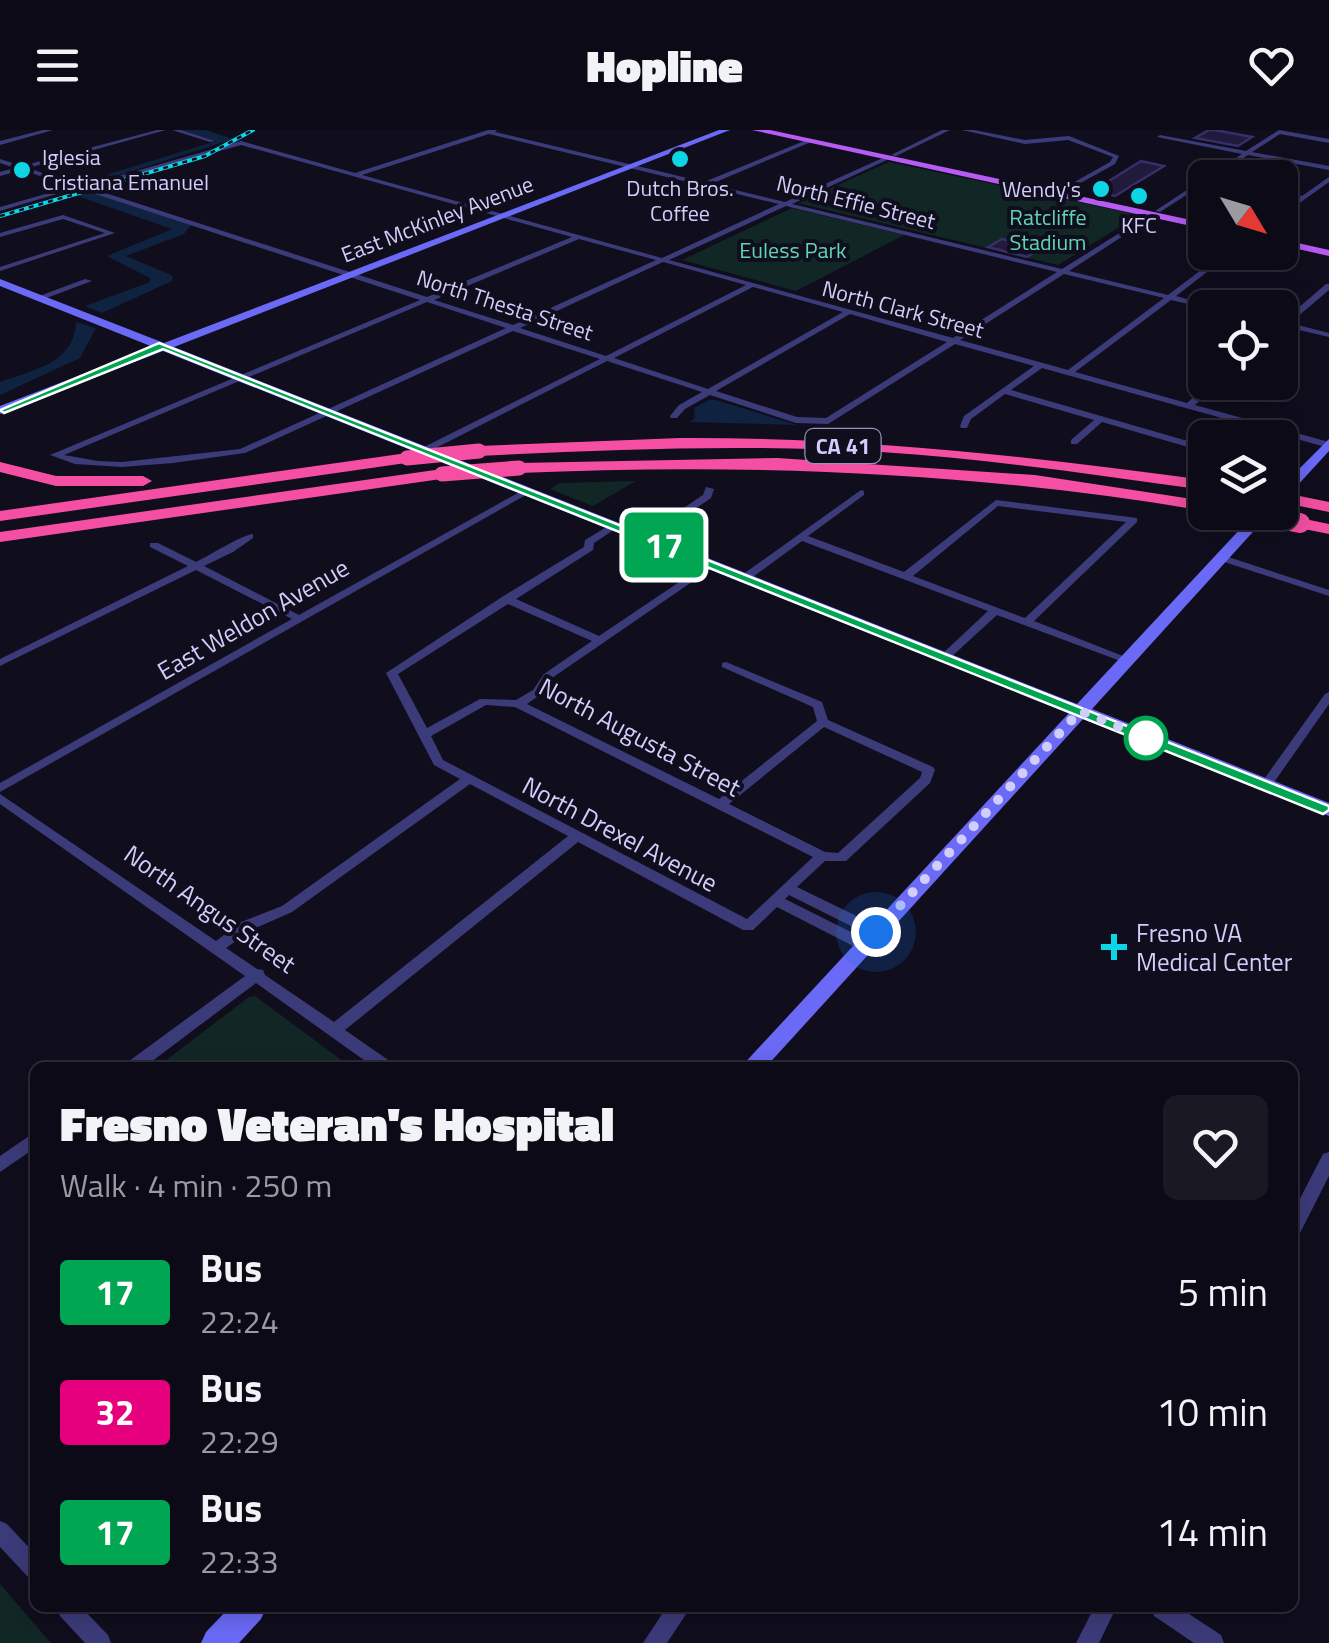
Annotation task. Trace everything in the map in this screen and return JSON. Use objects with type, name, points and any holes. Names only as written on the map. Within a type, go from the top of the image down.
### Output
[{"type":"highway","name":"CA 41","points":[[0,516],[406,458],[689,443],[877,447],[978,455],[1188,483]]},
{"type":"highway","points":[[0,468],[56,480],[111,483],[406,458]]},
{"type":"highway","name":"CA 41","points":[[0,537],[349,486],[519,468],[698,463],[890,468],[1036,480],[1188,503]]},
{"type":"highway","points":[[0,548],[349,486]]},
{"type":"highway","points":[[1298,501],[1324,506]]},
{"type":"highway","points":[[1298,523],[1329,529]]},
{"type":"main road","name":"East McKinley Avenue","points":[[0,410],[726,130]]},
{"type":"main road","points":[[756,130],[937,164],[1155,213]]},
{"type":"main road","points":[[777,130],[1188,220]]},
{"type":"main road","points":[[809,141],[886,155]]},
{"type":"main road","points":[[1298,244],[1329,250]]},
{"type":"main road","points":[[0,282],[1329,810]]},
{"type":"main road","name":"East McKinley Avenue","points":[[0,402],[142,348],[163,345]]},
{"type":"main road","points":[[1298,476],[1328,444]]},
{"type":"main road","points":[[756,1062],[1248,530]]},
{"type":"main road","points":[[217,1643],[246,1612]]},
{"type":"street","points":[[0,143],[50,130]]},
{"type":"street","points":[[0,174],[163,130]]},
{"type":"street","points":[[0,209],[212,142],[176,130]]},
{"type":"street","points":[[578,237],[55,455],[122,462],[242,451],[947,130]]},
{"type":"street","points":[[966,130],[1022,141],[1069,138],[1114,155],[1113,162],[1060,193]]},
{"type":"street","points":[[1063,130],[1069,138]]},
{"type":"street","points":[[354,175],[492,131]]},
{"type":"street","name":"North Effie Street","points":[[492,131],[1188,302]]},
{"type":"street","points":[[1234,160],[1279,132],[1329,141]]},
{"type":"street","points":[[1160,137],[1329,168]]},
{"type":"street","points":[[706,184],[809,141]]},
{"type":"street","name":"North Clark Street","points":[[78,186],[236,142],[1328,444]]},
{"type":"street","name":"North Thesta Street","points":[[0,161],[796,420],[828,421],[954,342]]},
{"type":"street","points":[[1298,202],[1329,178]]},
{"type":"street","points":[[954,342],[1188,191]]},
{"type":"street","points":[[1298,197],[1304,198]]},
{"type":"street","points":[[0,235],[63,216],[112,233],[0,268]]},
{"type":"street","points":[[1068,373],[1206,270]]},
{"type":"street","points":[[38,298],[88,281]]},
{"type":"street","points":[[425,450],[752,286]]},
{"type":"street","points":[[1298,312],[1329,286]]},
{"type":"street","points":[[674,416],[708,392],[849,312]]},
{"type":"street","points":[[1298,328],[1329,335]]},
{"type":"street","points":[[964,426],[967,418],[1040,365]]},
{"type":"street","points":[[1004,391],[1188,450]]},
{"type":"street","points":[[1189,406],[1196,400]]},
{"type":"street","points":[[1074,442],[1100,419]]},
{"type":"street","points":[[646,538],[708,496],[709,489]]},
{"type":"street","name":"East Weldon Avenue","points":[[0,788],[528,491]]},
{"type":"street","points":[[746,577],[862,494]]},
{"type":"street","points":[[906,576],[996,503],[1134,520],[1027,622]]},
{"type":"street","points":[[506,600],[589,548],[589,542],[615,525]]},
{"type":"street","points":[[0,663],[248,536]]},
{"type":"street","points":[[801,538],[1127,660]]},
{"type":"street","points":[[154,545],[299,619]]},
{"type":"street","points":[[1222,558],[1329,593]]},
{"type":"street","name":"North Augusta Street","points":[[518,704],[537,692],[548,676],[713,564]]},
{"type":"street","points":[[506,600],[600,641]]},
{"type":"street","name":"North Drexel Avenue","points":[[506,600],[392,673],[438,762],[748,926],[775,900]]},
{"type":"street","points":[[944,657],[996,610]]},
{"type":"street","points":[[726,665],[818,705],[823,722],[929,770],[926,780],[841,858],[822,856],[775,900],[870,938]]},
{"type":"street","points":[[1266,785],[1329,696]]},
{"type":"street","points":[[424,735],[484,701],[518,704]]},
{"type":"street","name":"North Augusta Street","points":[[518,704],[822,856]]},
{"type":"street","points":[[720,805],[823,722]]},
{"type":"street","points":[[218,947],[246,926],[287,909],[468,779]]},
{"type":"street","name":"North Angus Street","points":[[0,798],[380,1062]]},
{"type":"street","points":[[336,1030],[576,837]]},
{"type":"street","points":[[787,888],[870,938]]},
{"type":"street","points":[[140,1062],[258,974]]},
{"type":"street","points":[[0,1165],[30,1143]]},
{"type":"street","points":[[1298,1220],[1329,1159]]},
{"type":"street","points":[[0,1531],[30,1564]]},
{"type":"street","points":[[72,1612],[100,1643]]},
{"type":"street","points":[[654,1643],[676,1612]]},
{"type":"street","points":[[1087,1643],[1103,1612]]},
{"type":"street","points":[[1168,1612],[1213,1643]]},
{"type":"green space","name":"Ratcliffe Stadium","points":[[889,162],[1139,215],[1058,265],[798,203]]},
{"type":"green space","name":"Euless Park","points":[[792,208],[904,235],[796,291],[682,260]]},
{"type":"green space","points":[[636,481],[593,506],[550,489],[560,483]]},
{"type":"green space","points":[[255,996],[344,1062],[164,1062]]},
{"type":"green space","points":[[0,1584],[51,1643],[0,1643]]},
{"type":"water","points":[[181,130],[205,130],[233,139],[92,184],[80,183],[216,141]]},
{"type":"water","points":[[78,188],[191,225],[184,234],[126,256],[173,276],[172,281],[102,313],[85,306],[150,282],[150,278],[107,256],[172,229],[69,193]]},
{"type":"water","points":[[76,322],[96,328],[80,358],[0,395],[0,382],[38,369],[60,356],[74,336]]},
{"type":"water","points":[[709,400],[797,425],[689,422],[695,418],[694,408]]},
{"type":"building","points":[[1209,130],[1252,137],[1238,146],[1195,138]]},
{"type":"building","points":[[1141,161],[1164,166],[1115,196],[1093,191]]},
{"type":"building","points":[[1002,239],[1041,248],[1027,257],[988,247]]},
{"type":"railway","points":[[0,216],[205,156],[253,130]]},
{"type":"bus line","name":"17","points":[[0,410],[163,345],[1329,810]]},
{"type":"place","name":"Dutch Bros. Coffee","points":[[680,159]]},
{"type":"place","name":"Iglesia Cristiana Emanuel","points":[[22,170]]},
{"type":"place","name":"Wendy's","points":[[1101,189]]},
{"type":"place","name":"KFC","points":[[1139,196]]},
{"type":"place","name":"Fresno VA Medical Center","points":[[1114,947]]},
{"type":"route","points":[[876,932],[1080,711],[1146,738]]}]
